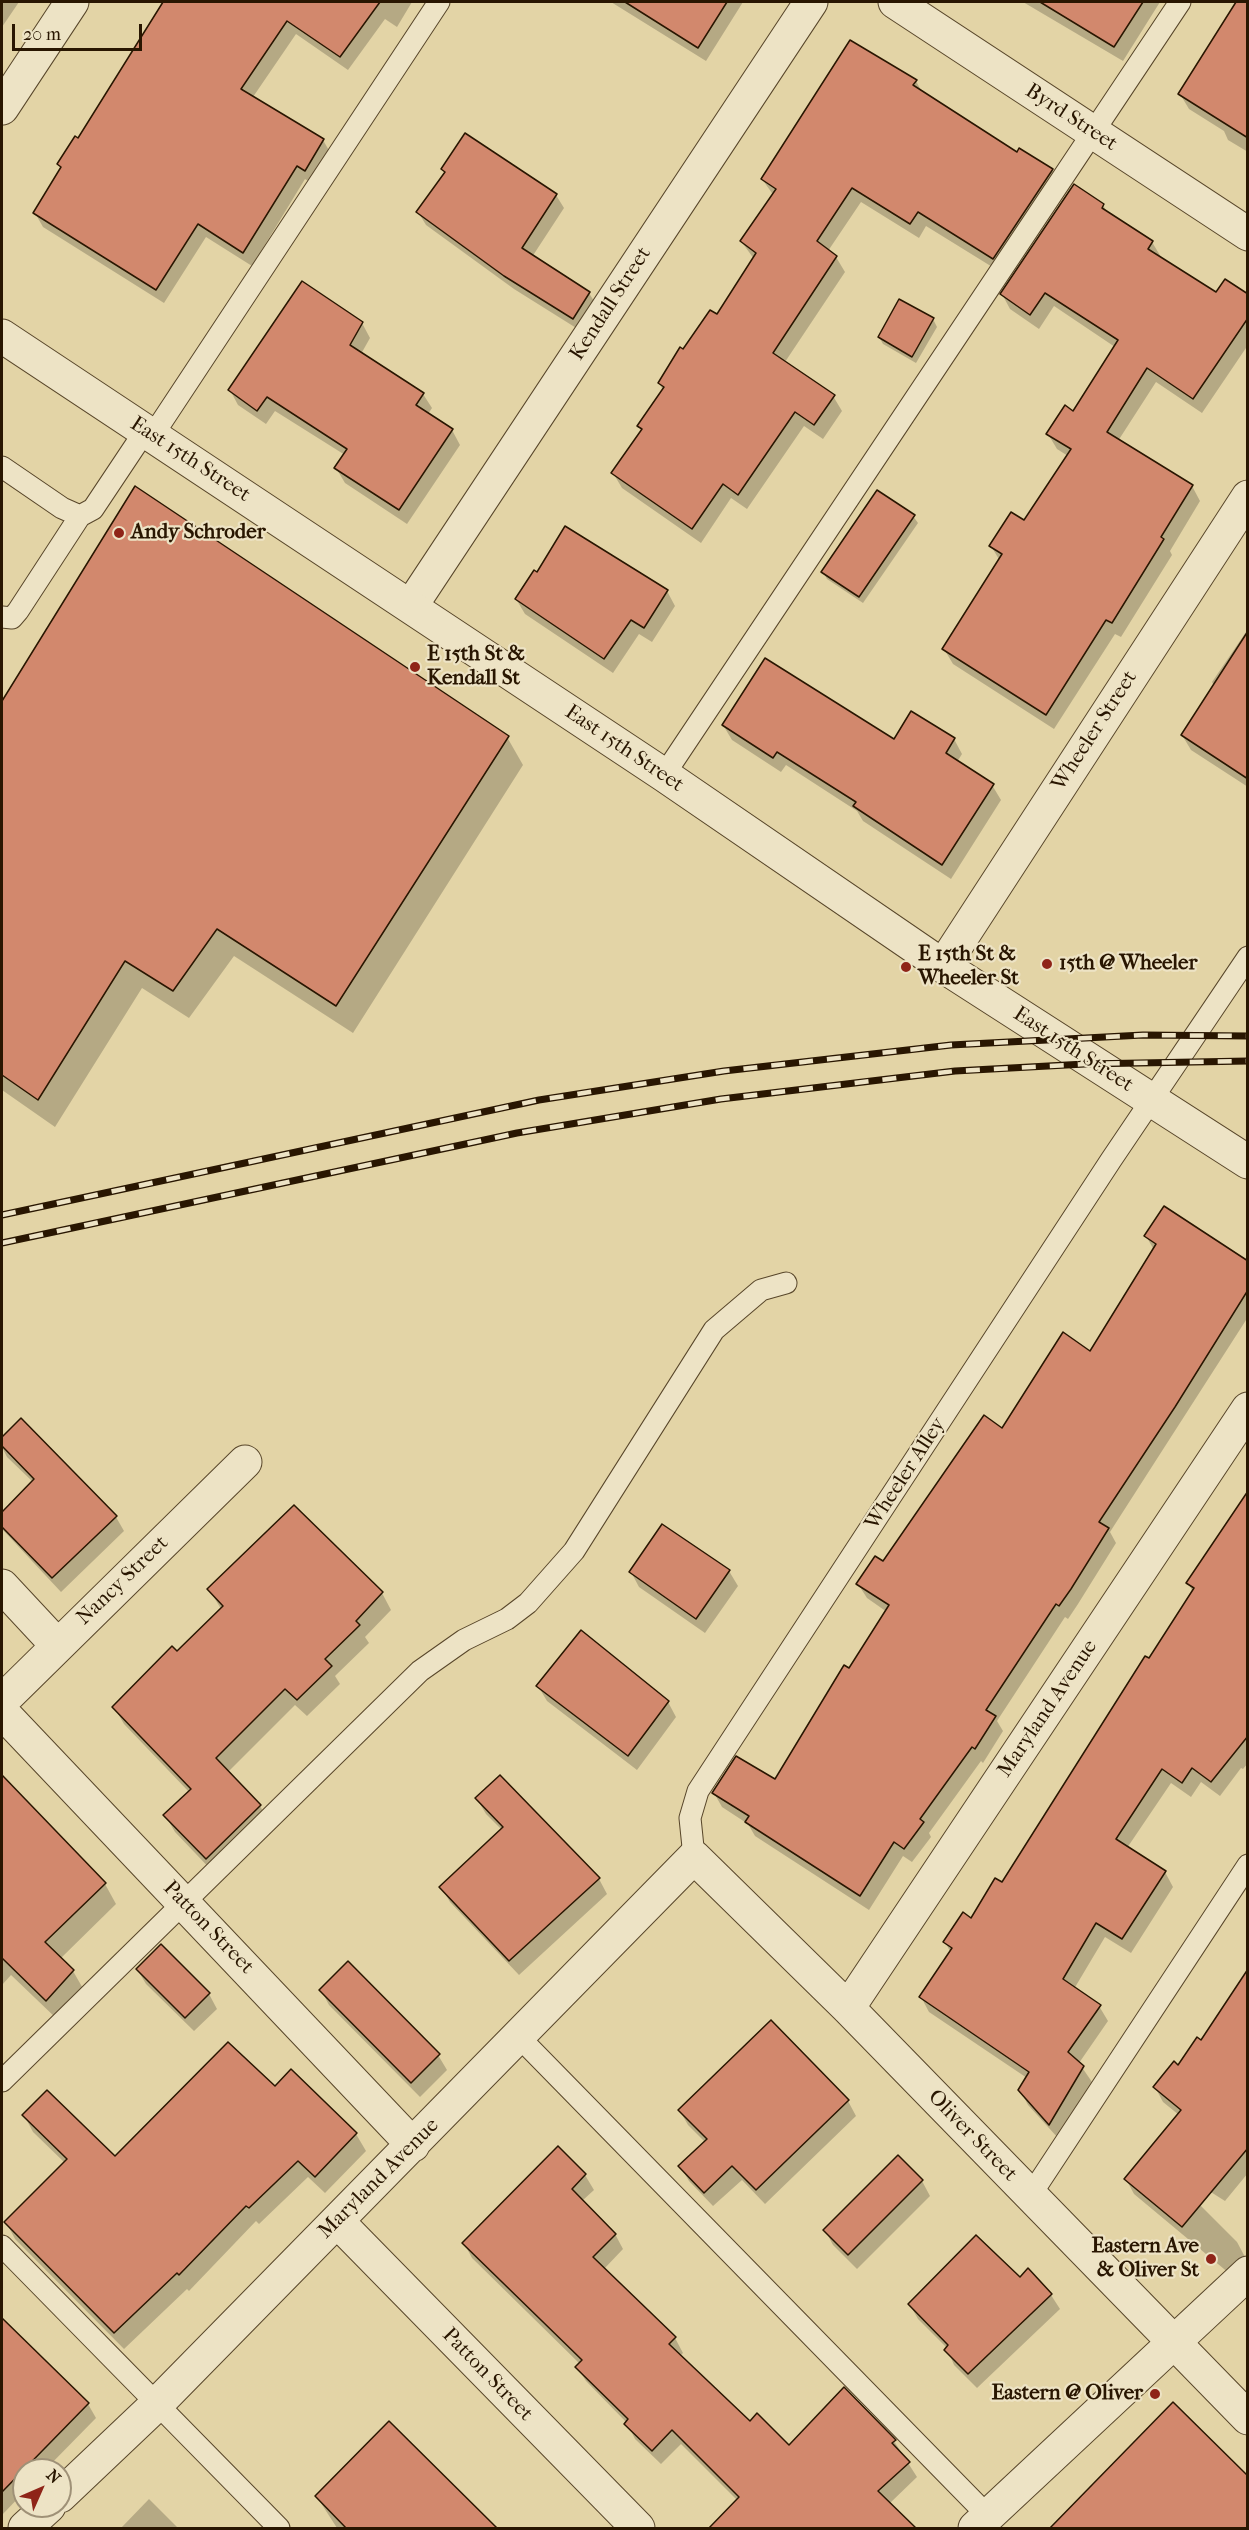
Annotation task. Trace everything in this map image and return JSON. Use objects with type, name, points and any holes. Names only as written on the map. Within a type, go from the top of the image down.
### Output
[{"type":"street","points":[[2,108],[72,2]]},
{"type":"street","name":"Kendall Street","points":[[411,606],[811,2]]},
{"type":"street","name":"Byrd Street","points":[[895,2],[1248,234]]},
{"type":"street","name":"East 15th Street","points":[[2,336],[664,775],[943,966],[1248,1162]]},
{"type":"street","name":"Wheeler Street","points":[[943,966],[1248,497]]},
{"type":"street","name":"Maryland Avenue","points":[[848,2008],[1248,1409]]},
{"type":"street","name":"Nancy Street","points":[[2,1701],[245,1462]]},
{"type":"street","points":[[2,1586],[57,1645]]},
{"type":"street","name":"Patton Street","points":[[2,1712],[413,2145]]},
{"type":"street","name":"Oliver Street","points":[[694,1857],[848,2008],[1248,2418]]},
{"type":"street","name":"Maryland Avenue","points":[[72,2485],[156,2405],[338,2222],[694,1857]]},
{"type":"street","name":"Patton Street","points":[[338,2222],[638,2529]]},
{"type":"street","points":[[982,2522],[1248,2273]]},
{"type":"street","points":[[25,2529],[36,2518]]},
{"type":"lane","points":[[2,618],[12,618],[18,611],[80,516],[93,509],[149,433],[439,2]]},
{"type":"lane","points":[[664,775],[1180,2]]},
{"type":"lane","points":[[2,467],[62,508],[80,516]]},
{"type":"lane","name":"Wheeler Alley","points":[[694,1857],[690,1818],[698,1791],[1248,957]]},
{"type":"lane","points":[[2,2080],[420,1671],[464,1640],[507,1619],[528,1603],[574,1551],[714,1330],[761,1290],[786,1283]]},
{"type":"lane","points":[[1030,2196],[1248,1865]]},
{"type":"lane","points":[[519,2037],[982,2522]]},
{"type":"lane","points":[[2,2246],[279,2529]]},
{"type":"building","points":[[163,2],[380,2],[340,57],[287,21],[241,89],[324,139],[305,171],[297,166],[243,253],[198,224],[156,290],[33,213],[61,167],[57,164],[75,136],[78,138]]},
{"type":"building","points":[[625,2],[727,2],[698,48]]},
{"type":"building","points":[[1040,2],[1143,2],[1114,47]]},
{"type":"building","points":[[1236,2],[1248,2],[1248,138],[1178,94]]},
{"type":"building","points":[[850,40],[917,80],[913,85],[1017,152],[1019,148],[1053,169],[993,259],[918,212],[910,224],[852,188],[817,241],[837,256],[773,353],[835,395],[814,425],[795,412],[738,495],[723,484],[692,529],[611,473],[642,429],[637,426],[664,387],[658,383],[680,347],[683,349],[710,310],[717,314],[756,253],[740,241],[776,189],[761,179]]},
{"type":"building","points":[[465,133],[557,194],[522,248],[590,292],[573,319],[504,276],[416,212],[445,172],[441,169]]},
{"type":"building","points":[[1074,184],[1104,204],[1102,208],[1153,241],[1148,249],[1216,292],[1225,279],[1248,294],[1248,318],[1193,399],[1147,368],[1107,432],[1193,485],[1161,537],[1164,539],[1112,623],[1106,620],[1046,715],[942,649],[1002,554],[989,546],[1011,512],[1024,520],[1071,449],[1046,434],[1065,405],[1073,411],[1118,340],[1045,293],[1030,315],[1000,294]]},
{"type":"building","points":[[302,281],[363,322],[350,345],[424,393],[416,405],[453,429],[399,510],[334,468],[347,449],[267,397],[257,411],[228,390]]},
{"type":"building","points":[[899,299],[934,318],[912,357],[878,337]]},
{"type":"building","points":[[135,486],[509,736],[336,1006],[217,929],[173,991],[125,961],[38,1100],[2,1075],[2,701]]},
{"type":"building","points":[[877,490],[915,515],[859,597],[821,572]]},
{"type":"building","points":[[565,526],[668,590],[644,628],[631,620],[604,659],[515,599],[534,570],[537,572]]},
{"type":"building","points":[[1248,631],[1248,779],[1181,735]]},
{"type":"building","points":[[765,658],[894,739],[911,711],[955,738],[946,753],[994,784],[942,865],[853,806],[856,802],[777,752],[773,758],[722,725]]},
{"type":"building","points":[[1164,1206],[1248,1261],[1248,1290],[1175,1407],[1099,1522],[1109,1528],[1071,1589],[1059,1606],[1056,1604],[986,1710],[996,1716],[975,1749],[972,1747],[920,1819],[924,1822],[904,1849],[894,1842],[860,1896],[745,1822],[749,1816],[712,1793],[736,1756],[775,1779],[844,1665],[849,1668],[889,1605],[856,1584],[875,1556],[883,1561],[984,1415],[1002,1428],[1063,1332],[1090,1351],[1156,1244],[1144,1236]]},
{"type":"building","points":[[21,1418],[117,1516],[52,1578],[2,1527],[2,1512],[34,1479],[2,1446],[2,1437]]},
{"type":"building","points":[[1248,1491],[1248,1736],[1211,1782],[1192,1768],[1182,1783],[1162,1769],[1116,1839],[1166,1871],[1122,1939],[1096,1923],[1063,1979],[1101,2005],[1068,2052],[1084,2066],[1049,2125],[1018,2090],[1029,2072],[919,1997],[952,1948],[943,1942],[963,1912],[971,1918],[995,1878],[1002,1882],[1145,1656],[1149,1658],[1194,1588],[1186,1583]]},
{"type":"building","points":[[294,1505],[383,1592],[356,1621],[360,1625],[325,1659],[332,1666],[297,1700],[285,1689],[216,1758],[261,1805],[206,1859],[163,1815],[191,1789],[112,1707],[172,1646],[177,1651],[223,1606],[207,1589]]},
{"type":"building","points":[[662,1524],[730,1570],[696,1619],[629,1572]]},
{"type":"building","points":[[581,1630],[669,1701],[628,1756],[536,1686]]},
{"type":"building","points":[[2,1775],[106,1883],[45,1942],[74,1970],[46,2001],[2,1958]]},
{"type":"building","points":[[500,1775],[600,1878],[509,1961],[439,1887],[503,1827],[475,1798]]},
{"type":"building","points":[[161,1944],[210,1993],[185,2018],[136,1969]]},
{"type":"building","points":[[348,1961],[440,2054],[411,2083],[319,1990]]},
{"type":"building","points":[[1248,1969],[1248,2148],[1182,2227],[1124,2179],[1181,2110],[1153,2087],[1174,2061],[1178,2065],[1197,2037],[1201,2040]]},
{"type":"building","points":[[771,2020],[849,2100],[756,2190],[732,2166],[704,2193],[678,2166],[707,2139],[678,2110]]},
{"type":"building","points":[[228,2042],[275,2086],[291,2069],[357,2133],[315,2177],[298,2161],[249,2208],[246,2206],[179,2275],[177,2273],[114,2333],[4,2222],[67,2159],[22,2115],[47,2090],[115,2156]]},
{"type":"building","points":[[558,2146],[586,2174],[572,2189],[616,2234],[593,2257],[676,2337],[669,2344],[750,2421],[757,2413],[789,2445],[844,2387],[896,2440],[892,2443],[910,2462],[878,2491],[917,2529],[708,2529],[739,2497],[672,2430],[652,2451],[624,2424],[628,2419],[575,2367],[582,2360],[462,2243]]},
{"type":"building","points":[[898,2155],[923,2180],[848,2255],[823,2230]]},
{"type":"building","points":[[976,2235],[1020,2277],[1028,2268],[1052,2294],[968,2374],[944,2350],[948,2345],[908,2304]]},
{"type":"building","points":[[2,2318],[89,2403],[35,2458],[12,2458],[12,2482],[2,2492]]},
{"type":"building","points":[[1173,2402],[1248,2476],[1248,2529],[1049,2529]]},
{"type":"building","points":[[389,2421],[498,2529],[347,2529],[315,2496]]},
{"type":"railway","points":[[2,1215],[539,1100],[724,1071],[951,1045],[1143,1035],[1248,1036]]},
{"type":"railway","points":[[2,1243],[517,1133],[721,1099],[955,1071],[1085,1064],[1248,1061]]},
{"type":"place","name":"Andy Schroder","points":[[119,533]]},
{"type":"place","name":"E 15th St & Kendall St","points":[[415,667]]},
{"type":"place","name":"15th @ Wheeler","points":[[1047,964]]},
{"type":"place","name":"E 15th St & Wheeler St","points":[[906,967]]},
{"type":"place","name":"Eastern Ave & Oliver St","points":[[1211,2259]]},
{"type":"place","name":"Eastern @ Oliver","points":[[1155,2394]]}]
